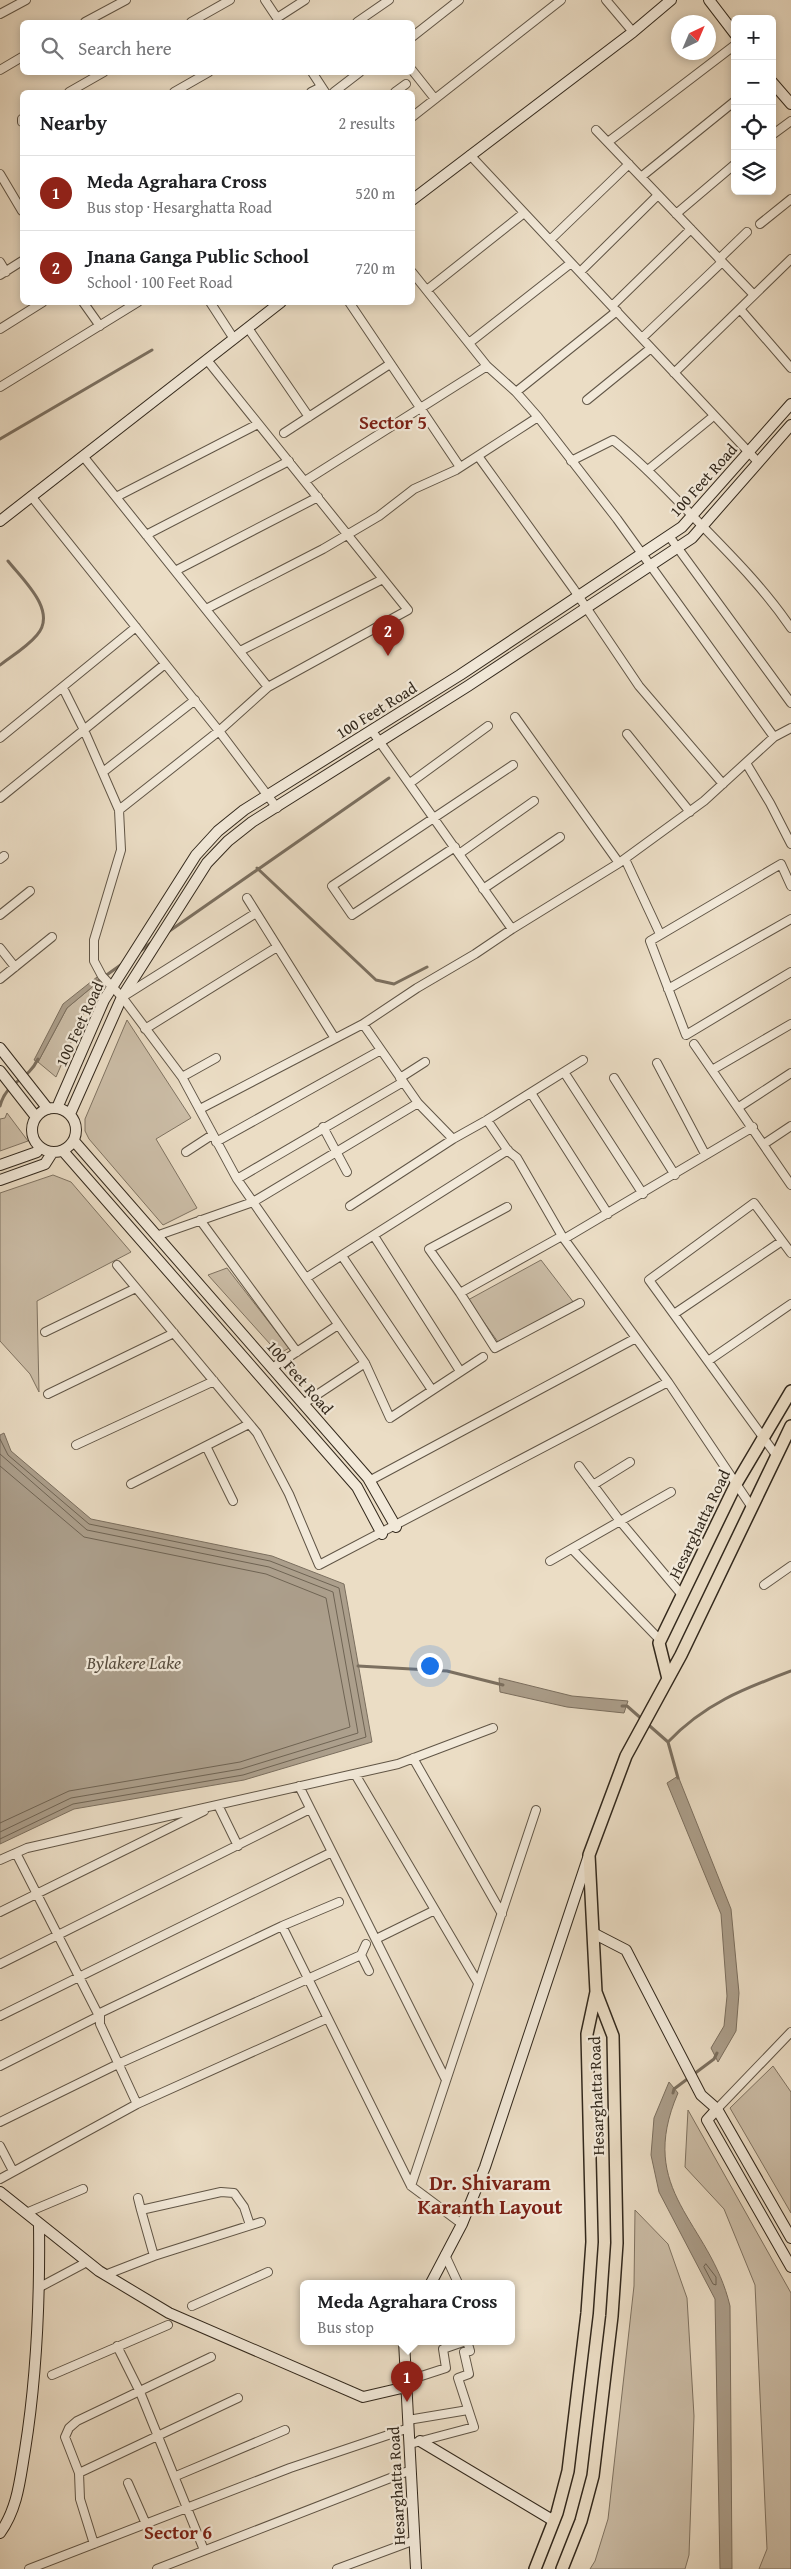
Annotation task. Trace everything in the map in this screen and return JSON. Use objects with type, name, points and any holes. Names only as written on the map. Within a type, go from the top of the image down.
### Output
[{"type":"main road","points":[[415,198],[633,32],[671,0]]},
{"type":"main road","points":[[709,0],[731,29]]},
{"type":"main road","points":[[776,87],[791,104]]},
{"type":"main road","points":[[0,521],[248,328],[274,305]]},
{"type":"main road","name":"100 Feet Road","points":[[53,1108],[112,987],[196,855],[231,820],[372,731],[682,527],[791,404]]},
{"type":"main road","name":"100 Feet Road","points":[[70,1114],[122,997],[207,863],[240,831],[692,538],[791,425]]},
{"type":"main road","points":[[3,1052],[39,1098],[53,1108],[70,1114],[77,1128],[74,1142],[63,1151],[52,1153],[40,1147],[32,1136],[32,1124],[36,1117],[53,1108]]},
{"type":"main road","points":[[0,1071],[36,1117]]},
{"type":"main road","name":"100 Feet Road","points":[[74,1142],[369,1481],[396,1526]]},
{"type":"main road","points":[[0,1165],[37,1152],[40,1147]]},
{"type":"main road","name":"100 Feet Road","points":[[63,1151],[357,1487],[382,1534]]},
{"type":"main road","points":[[0,1180],[45,1164],[52,1153]]},
{"type":"main road","name":"Hesarghatta Road","points":[[660,1640],[736,1484],[791,1390]]},
{"type":"main road","points":[[432,2280],[462,2224],[485,2167],[589,1855],[626,1756],[668,1678],[791,1426]]},
{"type":"main road","points":[[660,1640],[659,1643],[668,1678]]},
{"type":"main road","points":[[589,1855],[596,1992]]},
{"type":"main road","points":[[593,1933],[626,1950],[701,2096],[717,2109],[791,2238]]},
{"type":"main road","name":"Hesarghatta Road","points":[[535,2569],[554,2521],[568,2471],[587,2314],[592,2242],[587,2034],[596,1992]]},
{"type":"main road","name":"Hesarghatta Road","points":[[562,2569],[581,2521],[593,2476],[612,2316],[617,2243],[613,2036],[596,1992]]},
{"type":"main road","points":[[717,2109],[707,2120],[791,2267]]},
{"type":"main road","points":[[0,2192],[105,2275],[169,2313],[363,2396],[406,2384]]},
{"type":"main road","points":[[0,2533],[15,2505],[34,2392],[40,2287],[40,2224]]},
{"type":"main road","name":"Hesarghatta Road","points":[[404,2345],[409,2425],[415,2442],[411,2470],[416,2569]]},
{"type":"main road","points":[[415,2442],[554,2521]]},
{"type":"street","points":[[0,14],[26,0]]},
{"type":"street","points":[[89,20],[126,0]]},
{"type":"street","points":[[195,20],[230,0]]},
{"type":"street","points":[[265,0],[279,20],[304,0]]},
{"type":"street","points":[[360,20],[389,0]]},
{"type":"street","points":[[415,35],[459,0]]},
{"type":"street","points":[[415,115],[561,0]]},
{"type":"street","points":[[606,0],[633,32]]},
{"type":"street","points":[[608,142],[731,48]]},
{"type":"street","points":[[0,70],[20,58]]},
{"type":"street","points":[[415,74],[436,99]]},
{"type":"street","points":[[72,90],[99,75]]},
{"type":"street","points":[[177,90],[203,75]]},
{"type":"street","points":[[314,75],[323,90]]},
{"type":"street","points":[[337,90],[356,75]]},
{"type":"street","points":[[398,90],[406,84]]},
{"type":"street","points":[[641,177],[731,104]]},
{"type":"street","points":[[776,132],[791,121]]},
{"type":"street","points":[[596,130],[754,295]]},
{"type":"street","points":[[470,155],[758,462]]},
{"type":"street","points":[[550,240],[629,164]]},
{"type":"street","points":[[676,214],[731,167]]},
{"type":"street","points":[[0,174],[20,208]]},
{"type":"street","points":[[580,272],[658,195]]},
{"type":"street","points":[[760,224],[791,199]]},
{"type":"street","points":[[426,290],[524,213]]},
{"type":"street","points":[[516,392],[614,309],[691,229]]},
{"type":"street","points":[[642,338],[721,261],[747,232]]},
{"type":"street","points":[[674,373],[791,259]]},
{"type":"street","points":[[0,262],[3,274],[20,262]]},
{"type":"street","points":[[469,343],[571,263]]},
{"type":"street","points":[[415,276],[487,366],[516,392],[538,417],[570,461],[617,519],[774,737]]},
{"type":"street","points":[[0,329],[38,305]]},
{"type":"street","points":[[85,305],[100,326]]},
{"type":"street","points":[[0,388],[133,305]]},
{"type":"street","points":[[212,305],[234,339]]},
{"type":"street","points":[[350,305],[460,467]]},
{"type":"street","points":[[740,308],[791,368]]},
{"type":"street","points":[[248,328],[309,417]]},
{"type":"street","points":[[587,400],[652,348]]},
{"type":"street","points":[[119,810],[219,731],[268,687],[408,610],[207,360]]},
{"type":"street","points":[[284,433],[390,364]]},
{"type":"street","points":[[305,481],[487,366]]},
{"type":"street","points":[[206,609],[379,516],[414,489],[460,467],[538,417]]},
{"type":"street","points":[[649,469],[710,420]]},
{"type":"street","points":[[116,497],[258,424]]},
{"type":"street","points":[[570,461],[613,440],[649,469],[692,516],[746,568],[791,628]]},
{"type":"street","points":[[83,456],[268,687]]},
{"type":"street","points":[[478,456],[578,596],[639,686],[723,784]]},
{"type":"street","points":[[146,535],[289,461]]},
{"type":"street","points":[[31,496],[219,731],[277,808]]},
{"type":"street","points":[[176,571],[318,497]]},
{"type":"street","points":[[669,536],[791,703]]},
{"type":"street","points":[[240,651],[383,579]]},
{"type":"street","points":[[0,738],[136,627]]},
{"type":"street","points":[[0,798],[165,664]]},
{"type":"street","points":[[62,688],[84,730],[119,810],[121,850],[94,940],[94,961],[102,976],[122,997],[182,1077],[237,1178],[365,1363],[390,1418],[483,1357]]},
{"type":"street","points":[[103,772],[194,700]]},
{"type":"street","points":[[515,717],[622,861],[660,934]]},
{"type":"street","points":[[410,783],[488,726]]},
{"type":"street","points":[[200,1109],[363,1024],[622,861],[690,812],[774,737],[791,728]]},
{"type":"street","points":[[372,731],[434,816],[512,929]]},
{"type":"street","points":[[627,734],[690,812]]},
{"type":"street","points":[[746,763],[770,803],[791,844]]},
{"type":"street","points":[[512,765],[332,886],[352,915],[534,801]]},
{"type":"street","points":[[483,889],[560,837]]},
{"type":"street","points":[[791,886],[781,864],[650,940],[686,1035],[791,972]]},
{"type":"street","points":[[0,915],[30,891]]},
{"type":"street","points":[[247,898],[334,1037]]},
{"type":"street","points":[[122,997],[256,913]]},
{"type":"street","points":[[668,989],[791,919]]},
{"type":"street","points":[[0,979],[52,937]]},
{"type":"street","points":[[145,1029],[277,947]]},
{"type":"street","points":[[0,948],[14,968]]},
{"type":"street","points":[[363,1024],[418,1103],[453,1140]]},
{"type":"street","points":[[712,1070],[791,1024]]},
{"type":"street","points":[[694,1044],[791,1185]]},
{"type":"street","points":[[186,1152],[381,1050]]},
{"type":"street","points":[[182,1077],[216,1058]]},
{"type":"street","points":[[350,1206],[583,1060]]},
{"type":"street","points":[[237,1178],[401,1080],[424,1062]]},
{"type":"street","points":[[657,1063],[705,1154]]},
{"type":"street","points":[[564,1072],[643,1194]]},
{"type":"street","points":[[738,1107],[791,1073]]},
{"type":"street","points":[[614,1078],[675,1175]]},
{"type":"street","points":[[531,1093],[608,1214]]},
{"type":"street","points":[[156,1236],[253,1202],[418,1103]]},
{"type":"street","points":[[488,1120],[508,1150],[517,1158],[563,1238],[668,1382],[751,1506]]},
{"type":"street","points":[[764,1144],[791,1126]]},
{"type":"street","points":[[323,1127],[347,1172]]},
{"type":"street","points":[[460,1293],[608,1214],[675,1175],[705,1154],[752,1128]]},
{"type":"street","points":[[306,1278],[508,1150]]},
{"type":"street","points":[[776,1455],[649,1280],[754,1203],[791,1253]]},
{"type":"street","points":[[507,1207],[429,1249],[495,1348],[580,1303]]},
{"type":"street","points":[[200,1220],[297,1352]]},
{"type":"street","points":[[374,1236],[460,1372]]},
{"type":"street","points":[[674,1314],[782,1240]]},
{"type":"street","points":[[342,1256],[432,1390]]},
{"type":"street","points":[[118,1265],[257,1433],[289,1494],[319,1565],[382,1534],[668,1382]]},
{"type":"street","points":[[45,1332],[136,1288]]},
{"type":"street","points":[[708,1361],[791,1304]]},
{"type":"street","points":[[272,1368],[338,1324]]},
{"type":"street","points":[[48,1394],[174,1333]]},
{"type":"street","points":[[369,1481],[636,1338]]},
{"type":"street","points":[[303,1404],[365,1363]]},
{"type":"street","points":[[76,1444],[214,1381]]},
{"type":"street","points":[[130,1484],[249,1424]]},
{"type":"street","points":[[206,1446],[233,1501]]},
{"type":"street","points":[[593,1485],[630,1462]]},
{"type":"street","points":[[579,1466],[620,1521],[682,1595]]},
{"type":"street","points":[[550,1561],[672,1492]]},
{"type":"street","points":[[572,1549],[660,1640]]},
{"type":"street","points":[[764,1584],[791,1566]]},
{"type":"street","points":[[0,1860],[27,1848],[398,1764],[493,1728]]},
{"type":"street","points":[[413,1758],[502,1914]]},
{"type":"street","points":[[355,1774],[478,1983]]},
{"type":"street","points":[[299,1786],[446,2080]]},
{"type":"street","points":[[216,1805],[238,1846]]},
{"type":"street","points":[[0,1912],[216,1805]]},
{"type":"street","points":[[0,1964],[310,1809]]},
{"type":"street","points":[[411,2186],[536,1810]]},
{"type":"street","points":[[0,2016],[332,1852]]},
{"type":"street","points":[[16,1853],[99,2016],[118,2064],[137,2104]]},
{"type":"street","points":[[0,2066],[99,2016],[100,2013],[127,1999],[282,1926],[339,1902]]},
{"type":"street","points":[[376,1939],[435,1910]]},
{"type":"street","points":[[282,1926],[326,2019],[411,2186],[462,2224]]},
{"type":"street","points":[[0,2122],[118,2064],[360,1955],[366,1944]]},
{"type":"street","points":[[360,1955],[369,1972]]},
{"type":"street","points":[[0,2179],[13,2170],[137,2104],[326,2019]]},
{"type":"street","points":[[717,2109],[791,2032]]},
{"type":"street","points":[[0,2146],[13,2170]]},
{"type":"street","points":[[26,2213],[83,2190]]},
{"type":"street","points":[[141,2210],[221,2192],[234,2193],[244,2207],[250,2225]]},
{"type":"street","points":[[138,2198],[154,2256]]},
{"type":"street","points":[[105,2275],[154,2256],[261,2222]]},
{"type":"street","points":[[445,2255],[457,2280]]},
{"type":"street","points":[[40,2287],[87,2262]]},
{"type":"street","points":[[192,2306],[268,2272]]},
{"type":"street","points":[[52,2374],[168,2325]]},
{"type":"street","points":[[406,2384],[446,2368],[443,2349],[454,2345]]},
{"type":"street","points":[[415,2442],[474,2427],[458,2378],[469,2374],[464,2352],[470,2351],[468,2345]]},
{"type":"street","points":[[117,2346],[159,2436],[204,2550]]},
{"type":"street","points":[[94,2544],[80,2499],[79,2473],[65,2437],[69,2428],[77,2421],[211,2356]]},
{"type":"street","points":[[79,2473],[238,2398]]},
{"type":"street","points":[[29,2569],[340,2450],[406,2429],[409,2425],[468,2410]]},
{"type":"street","points":[[176,2476],[285,2430]]},
{"type":"street","points":[[157,2569],[411,2470]]},
{"type":"street","points":[[128,2482],[146,2524]]},
{"type":"street","points":[[337,2569],[415,2540]]},
{"type":"shaded area","points":[[97,983],[56,1077],[38,1062],[67,1008]]},
{"type":"shaded area","points":[[127,1020],[191,1118],[156,1139],[197,1208],[163,1225],[89,1139],[85,1131],[85,1119]]},
{"type":"shaded area","points":[[7,1113],[28,1141],[0,1151],[0,1119],[5,1118]]},
{"type":"shaded area","points":[[53,1175],[71,1182],[131,1252],[37,1301],[39,1392],[30,1374],[0,1341],[0,1193]]},
{"type":"shaded area","points":[[541,1260],[574,1303],[498,1342],[468,1300]]},
{"type":"shaded area","points":[[227,1268],[289,1348],[279,1354],[208,1275]]},
{"type":"shaded area","points":[[773,2066],[791,2092],[791,2213],[730,2108]]},
{"type":"shaded area","points":[[688,2110],[791,2293],[791,2569],[759,2569],[767,2549],[755,2285],[724,2209],[685,2167]]},
{"type":"shaded area","points":[[635,2210],[668,2244],[687,2298],[694,2416],[689,2555],[685,2569],[590,2569],[595,2561],[608,2519],[634,2286]]},
{"type":"water","points":[[97,977],[97,983],[67,1008],[38,1062],[34,1060],[63,1004]]},
{"type":"water","name":"Bylakere Lake","points":[[4,1433],[11,1451],[91,1519],[272,1556],[344,1584],[372,1742],[244,1780],[74,1809],[0,1844],[0,1435]]},
{"type":"water","points":[[499,1678],[572,1696],[628,1701],[624,1713],[567,1707],[500,1692]]},
{"type":"water","points":[[678,1776],[731,1909],[739,1993],[736,2031],[718,2062],[711,2048],[724,2026],[727,1996],[721,1914],[667,1783]]},
{"type":"water","points":[[669,2082],[678,2093],[667,2127],[665,2156],[670,2181],[680,2205],[720,2277],[730,2306],[732,2569],[720,2569],[715,2299],[659,2192],[651,2155],[654,2118]]},
{"type":"waterway","points":[[0,439],[152,350]]},
{"type":"waterway","points":[[0,665],[37,635],[42,626],[43,616],[36,596],[8,561]]},
{"type":"waterway","points":[[168,932],[389,778]]},
{"type":"waterway","points":[[257,868],[376,980],[394,984],[427,967]]},
{"type":"waterway","points":[[139,952],[152,942]]},
{"type":"waterway","points":[[94,984],[122,964]]},
{"type":"waterway","points":[[0,1106],[7,1091],[33,1067],[38,1059]]},
{"type":"waterway","points":[[358,1666],[447,1671],[503,1685]]},
{"type":"waterway","points":[[668,1742],[696,1717],[725,1699],[740,1691],[791,1671]]},
{"type":"waterway","points":[[622,1706],[627,1706],[668,1742],[678,1778]]},
{"type":"waterway","points":[[673,2093],[674,2089],[714,2059],[717,2053]]},
{"type":"place","name":"Jnana Ganga Public School","points":[[388,656]]},
{"type":"place","name":"Meda Agrahara Cross","points":[[407,2402]]},
{"type":"district","name":"Sector 5","points":[[393,422]]},
{"type":"district","name":"Dr. Shivaram Karanth Layout","points":[[490,2195]]},
{"type":"district","name":"Sector 6","points":[[178,2532]]}]
